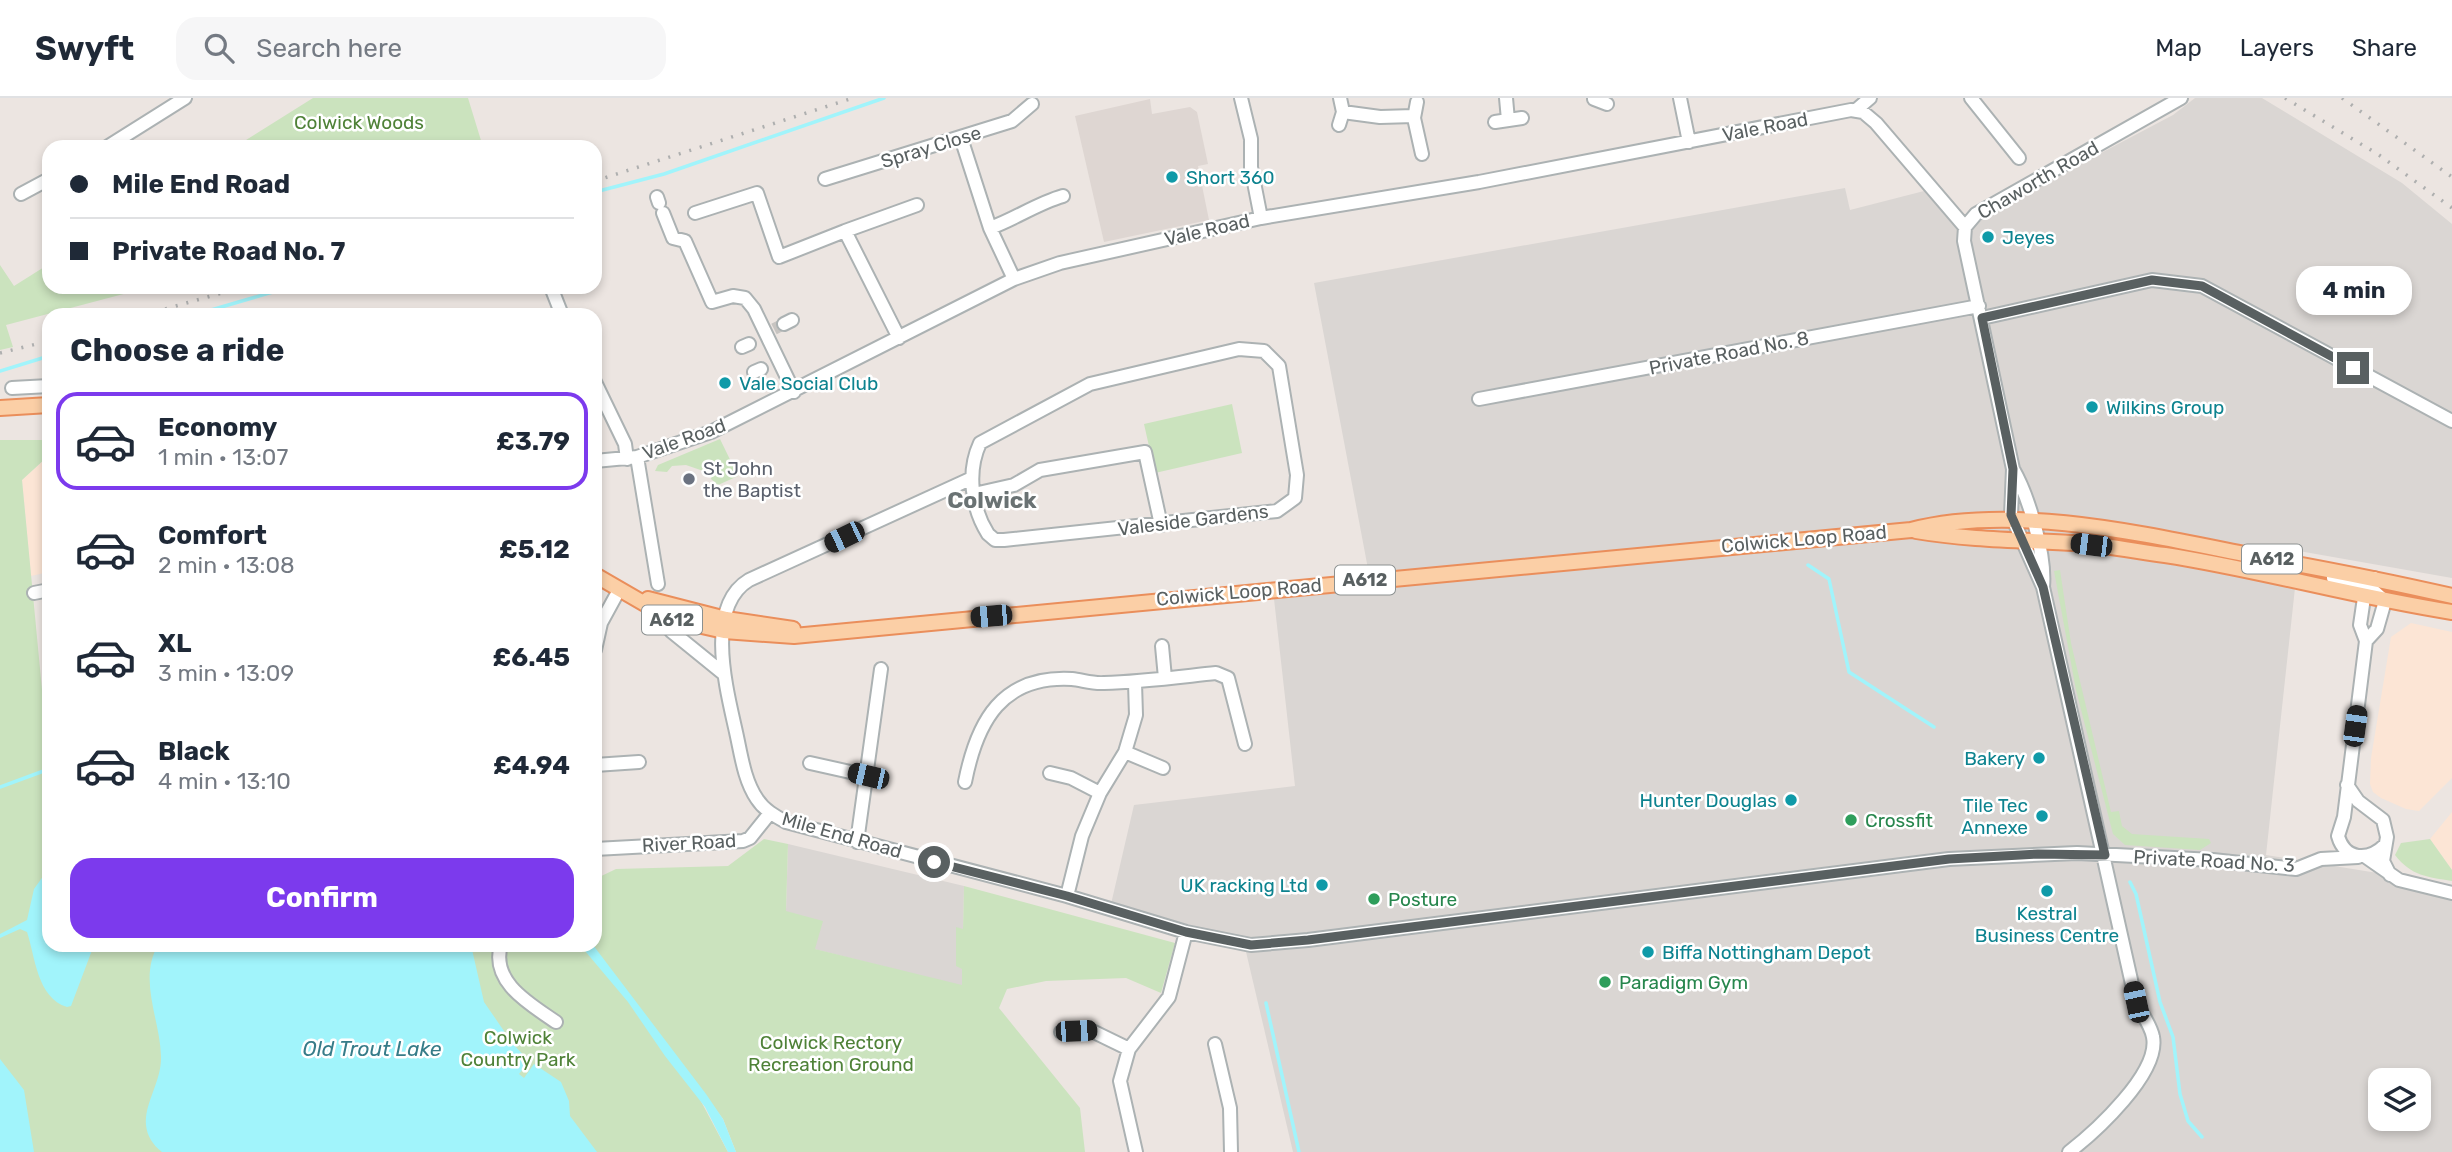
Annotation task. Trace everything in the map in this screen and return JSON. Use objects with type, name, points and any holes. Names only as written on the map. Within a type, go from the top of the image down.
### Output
[{"type":"main road","points":[[0,408],[42,405]]},
{"type":"main road","name":"Colwick Loop Road","points":[[725,625],[767,636],[818,632],[1911,530],[1945,521],[2032,523],[2133,533],[2210,546],[2368,587],[2385,601],[2452,612]]},
{"type":"main road","name":"Colwick Loop Road","points":[[1911,530],[2022,542],[2075,543],[2368,587],[2452,596]]},
{"type":"main road","name":"A612","points":[[602,579],[671,619],[725,625]]},
{"type":"street","points":[[118,140],[184,98]]},
{"type":"street","points":[[1241,98],[1251,139],[1251,167],[1261,218]]},
{"type":"street","points":[[1339,125],[1343,112],[1340,98]]},
{"type":"street","points":[[1495,122],[1515,119],[1506,98]]},
{"type":"street","points":[[1680,98],[1689,142]]},
{"type":"street","points":[[1838,98],[1840,112]]},
{"type":"street","points":[[1856,110],[1870,98]]},
{"type":"street","points":[[1971,98],[2019,158]]},
{"type":"street","name":"Chaworth Road","points":[[1856,110],[1876,123],[1965,227],[1982,211],[2181,98]]},
{"type":"street","points":[[1417,102],[1415,116],[1422,154]]},
{"type":"street","points":[[1592,103],[1607,104]]},
{"type":"street","name":"Spray Close","points":[[825,179],[1013,121],[1032,104]]},
{"type":"street","name":"Vale Road","points":[[602,460],[632,458],[712,432],[1014,279],[1059,264],[1261,218],[1856,110]]},
{"type":"street","points":[[1343,112],[1380,117],[1415,116]]},
{"type":"street","points":[[961,138],[990,228],[1014,279]]},
{"type":"street","points":[[21,194],[42,183]]},
{"type":"street","points":[[695,213],[757,192],[779,257],[917,205]]},
{"type":"street","points":[[990,228],[1023,216],[1045,201],[1063,196]]},
{"type":"street","points":[[660,204],[673,237],[685,241],[712,302],[733,296],[745,298],[767,334],[766,366],[794,392]]},
{"type":"street","points":[[1965,227],[1964,241],[2013,469],[2010,504],[2014,522],[2043,587],[2136,1002],[2153,1037],[2148,1067],[2138,1082],[2102,1122],[2069,1152]]},
{"type":"street","points":[[845,231],[899,338]]},
{"type":"street","name":"Private Road No. 8","points":[[1479,399],[2152,280],[2202,286],[2452,421]]},
{"type":"street","name":"Valeside Gardens","points":[[1239,349],[1264,351],[1279,366],[1297,475],[1295,498],[1277,511],[995,540],[985,529],[970,479],[971,462],[979,443],[1090,384],[1239,349]]},
{"type":"street","points":[[17,385],[42,386]]},
{"type":"street","points":[[602,396],[632,458],[658,584]]},
{"type":"street","points":[[974,494],[1014,485],[1040,470],[1145,452],[1161,525]]},
{"type":"street","points":[[2013,469],[2021,484],[2043,560],[2043,587]]},
{"type":"street","points":[[725,625],[734,593],[749,580],[970,479]]},
{"type":"street","points":[[2368,587],[2360,625],[2366,641],[2344,817],[2339,827],[2340,841],[2344,849],[2410,885],[2452,893]]},
{"type":"street","points":[[34,593],[42,591]]},
{"type":"street","points":[[602,622],[623,592]]},
{"type":"street","points":[[2366,641],[2377,629],[2385,601]]},
{"type":"street","name":"Mile End Road","points":[[725,625],[724,674],[746,775],[758,802],[769,813],[786,822],[856,842],[1067,896],[1186,932],[1230,942],[1263,944]]},
{"type":"street","points":[[671,631],[724,674]]},
{"type":"street","points":[[1162,646],[1165,678]]},
{"type":"street","points":[[965,782],[971,751],[988,715],[1015,690],[1050,681],[1135,683],[1216,673],[1228,678],[1245,744]]},
{"type":"street","points":[[856,842],[868,776],[876,677]]},
{"type":"street","points":[[1067,896],[1082,836],[1100,793],[1125,752],[1136,715],[1135,683]]},
{"type":"street","points":[[1125,752],[1163,768]]},
{"type":"street","points":[[602,765],[639,762]]},
{"type":"street","points":[[810,763],[828,762],[868,776]]},
{"type":"street","points":[[1050,773],[1071,778],[1100,793]]},
{"type":"street","points":[[2347,785],[2358,801],[2383,820],[2387,831],[2383,861],[2390,875]]},
{"type":"street","points":[[2344,817],[2353,811],[2372,811]]},
{"type":"street","name":"River Road","points":[[602,849],[743,841],[750,838],[769,813]]},
{"type":"street","name":"Private Road No. 3","points":[[2321,859],[2340,841]]},
{"type":"street","points":[[2362,857],[2385,845]]},
{"type":"street","name":"Private Road No. 3","points":[[1263,944],[1949,859],[2038,854],[2105,855],[2213,859],[2296,869],[2321,859],[2362,857]]},
{"type":"street","points":[[1136,1152],[1120,1081],[1129,1049],[1169,997],[1186,932]]},
{"type":"street","points":[[501,952],[500,971],[510,986],[558,1019]]},
{"type":"street","points":[[1061,1032],[1092,1031],[1129,1049]]},
{"type":"street","points":[[1214,1044],[1230,1108],[1231,1152]]},
{"type":"shaded area","points":[[2195,98],[2262,98],[2402,183],[2452,224],[2452,578],[2299,551],[2266,855],[2452,885],[2452,1152],[1293,1152],[1243,939],[1111,904],[1134,805],[1295,786],[1274,599],[1372,590],[1314,283],[1845,188],[1850,210],[1924,191],[1957,229],[2173,115]]},
{"type":"shaded area","points":[[1150,99],[1152,114],[1190,107],[1197,112],[1208,164],[1198,166],[1209,220],[1104,242],[1075,116]]},
{"type":"shaded area","points":[[42,462],[42,574],[31,576],[22,480]]},
{"type":"shaded area","points":[[2411,623],[2452,632],[2452,778],[2419,811],[2406,809],[2381,798],[2373,792],[2370,784],[2371,758],[2391,637]]},
{"type":"shaded area","points":[[2452,812],[2452,870],[2430,839]]},
{"type":"shaded area","points":[[788,844],[964,886],[962,986],[814,949],[786,912]]},
{"type":"green space","name":"Colwick Woods","points":[[313,98],[468,98],[481,140],[246,140]]},
{"type":"green space","points":[[0,265],[14,286],[42,268],[42,294],[123,294],[70,308],[42,308],[42,316],[6,325],[13,347],[0,350]]},
{"type":"green space","points":[[1232,404],[1242,453],[1155,473],[1144,424]]},
{"type":"green space","points":[[720,439],[738,476],[718,485],[711,479],[712,474],[686,465],[672,466],[667,472],[655,471],[658,465]]},
{"type":"green space","name":"Colwick Country Park","points":[[0,440],[42,440],[42,462],[22,480],[42,690],[42,952],[602,952],[602,876],[616,869],[728,866],[764,839],[788,844],[786,911],[823,921],[815,949],[962,985],[962,969],[956,966],[956,927],[963,929],[964,886],[1175,943],[1161,993],[1126,978],[1046,981],[1007,989],[999,1008],[1080,1108],[1085,1152],[736,1152],[723,1119],[679,1060],[728,1152],[0,1152]]},
{"type":"green space","points":[[2060,570],[2071,643],[2111,812],[2119,811],[2122,826],[2132,834],[2209,839],[2211,843],[2200,850],[2125,845],[2113,834],[2076,690],[2054,571]]},
{"type":"green space","points":[[2430,839],[2452,870],[2452,881],[2428,877],[2414,871],[2395,855],[2401,843]]},
{"type":"water","points":[[42,878],[42,952],[91,952],[71,1006],[57,1002],[43,986],[27,932],[20,929],[0,938],[0,934],[27,920],[34,889]]},
{"type":"water","name":"Old Trout Lake","points":[[155,952],[473,952],[484,1002],[513,1044],[529,1061],[519,1074],[524,1078],[534,1064],[561,1082],[569,1101],[570,1116],[597,1152],[162,1152],[151,1140],[146,1125],[148,1108],[161,1065],[160,1042],[150,986]]},
{"type":"water","points":[[586,952],[598,952],[706,1094],[723,1119],[736,1152],[728,1152],[705,1107],[628,1002]]},
{"type":"water","points":[[0,1059],[24,1090],[34,1152],[0,1152]]},
{"type":"waterway","points":[[602,190],[664,174],[884,98]]},
{"type":"waterway","points":[[218,308],[266,294]]},
{"type":"waterway","points":[[0,371],[42,358]]},
{"type":"waterway","points":[[1808,565],[1829,579],[1849,672],[1934,727]]},
{"type":"waterway","points":[[0,787],[42,772]]},
{"type":"waterway","points":[[2130,882],[2136,894],[2160,1002],[2173,1037],[2180,1094],[2188,1121],[2202,1137]]},
{"type":"waterway","points":[[1266,1003],[1299,1152]]},
{"type":"tunnel","points":[[774,329],[784,324]]},
{"type":"railway","points":[[602,179],[853,98]]},
{"type":"railway","points":[[2285,98],[2379,155],[2452,208]]},
{"type":"railway","points":[[2342,98],[2452,177]]},
{"type":"railway","points":[[169,308],[218,294]]},
{"type":"railway","points":[[0,353],[42,343]]},
{"type":"place","name":"Short 360","points":[[1172,177]]},
{"type":"place","name":"Jeyes","points":[[1988,237]]},
{"type":"place","name":"Vale Social Club","points":[[725,383]]},
{"type":"place","name":"Wilkins Group","points":[[2092,407]]},
{"type":"place","name":"St John the Baptist","points":[[689,479]]},
{"type":"place","name":"Bakery","points":[[2039,758]]},
{"type":"place","name":"Hunter Douglas","points":[[1791,800]]},
{"type":"place","name":"Tile Tec Annexe","points":[[2042,816]]},
{"type":"place","name":"Crossfit","points":[[1851,820]]},
{"type":"place","name":"UK racking Ltd","points":[[1322,885]]},
{"type":"place","name":"Kestral Business Centre","points":[[2047,891]]},
{"type":"place","name":"Posture","points":[[1374,899]]},
{"type":"place","name":"Biffa Nottingham Depot","points":[[1648,952]]},
{"type":"place","name":"Paradigm Gym","points":[[1605,982]]},
{"type":"district","name":"Colwick","points":[[992,500]]},
{"type":"route","points":[[934,862],[1067,896],[1186,932],[1251,945],[1949,859],[2038,854],[2105,855],[2043,587],[2011,515],[2013,469],[1982,318],[2152,280],[2178,282],[2202,286],[2353,368]]},
{"type":"park label","name":"Colwick Rectory Recreation Ground","points":[[831,1053]]}]
